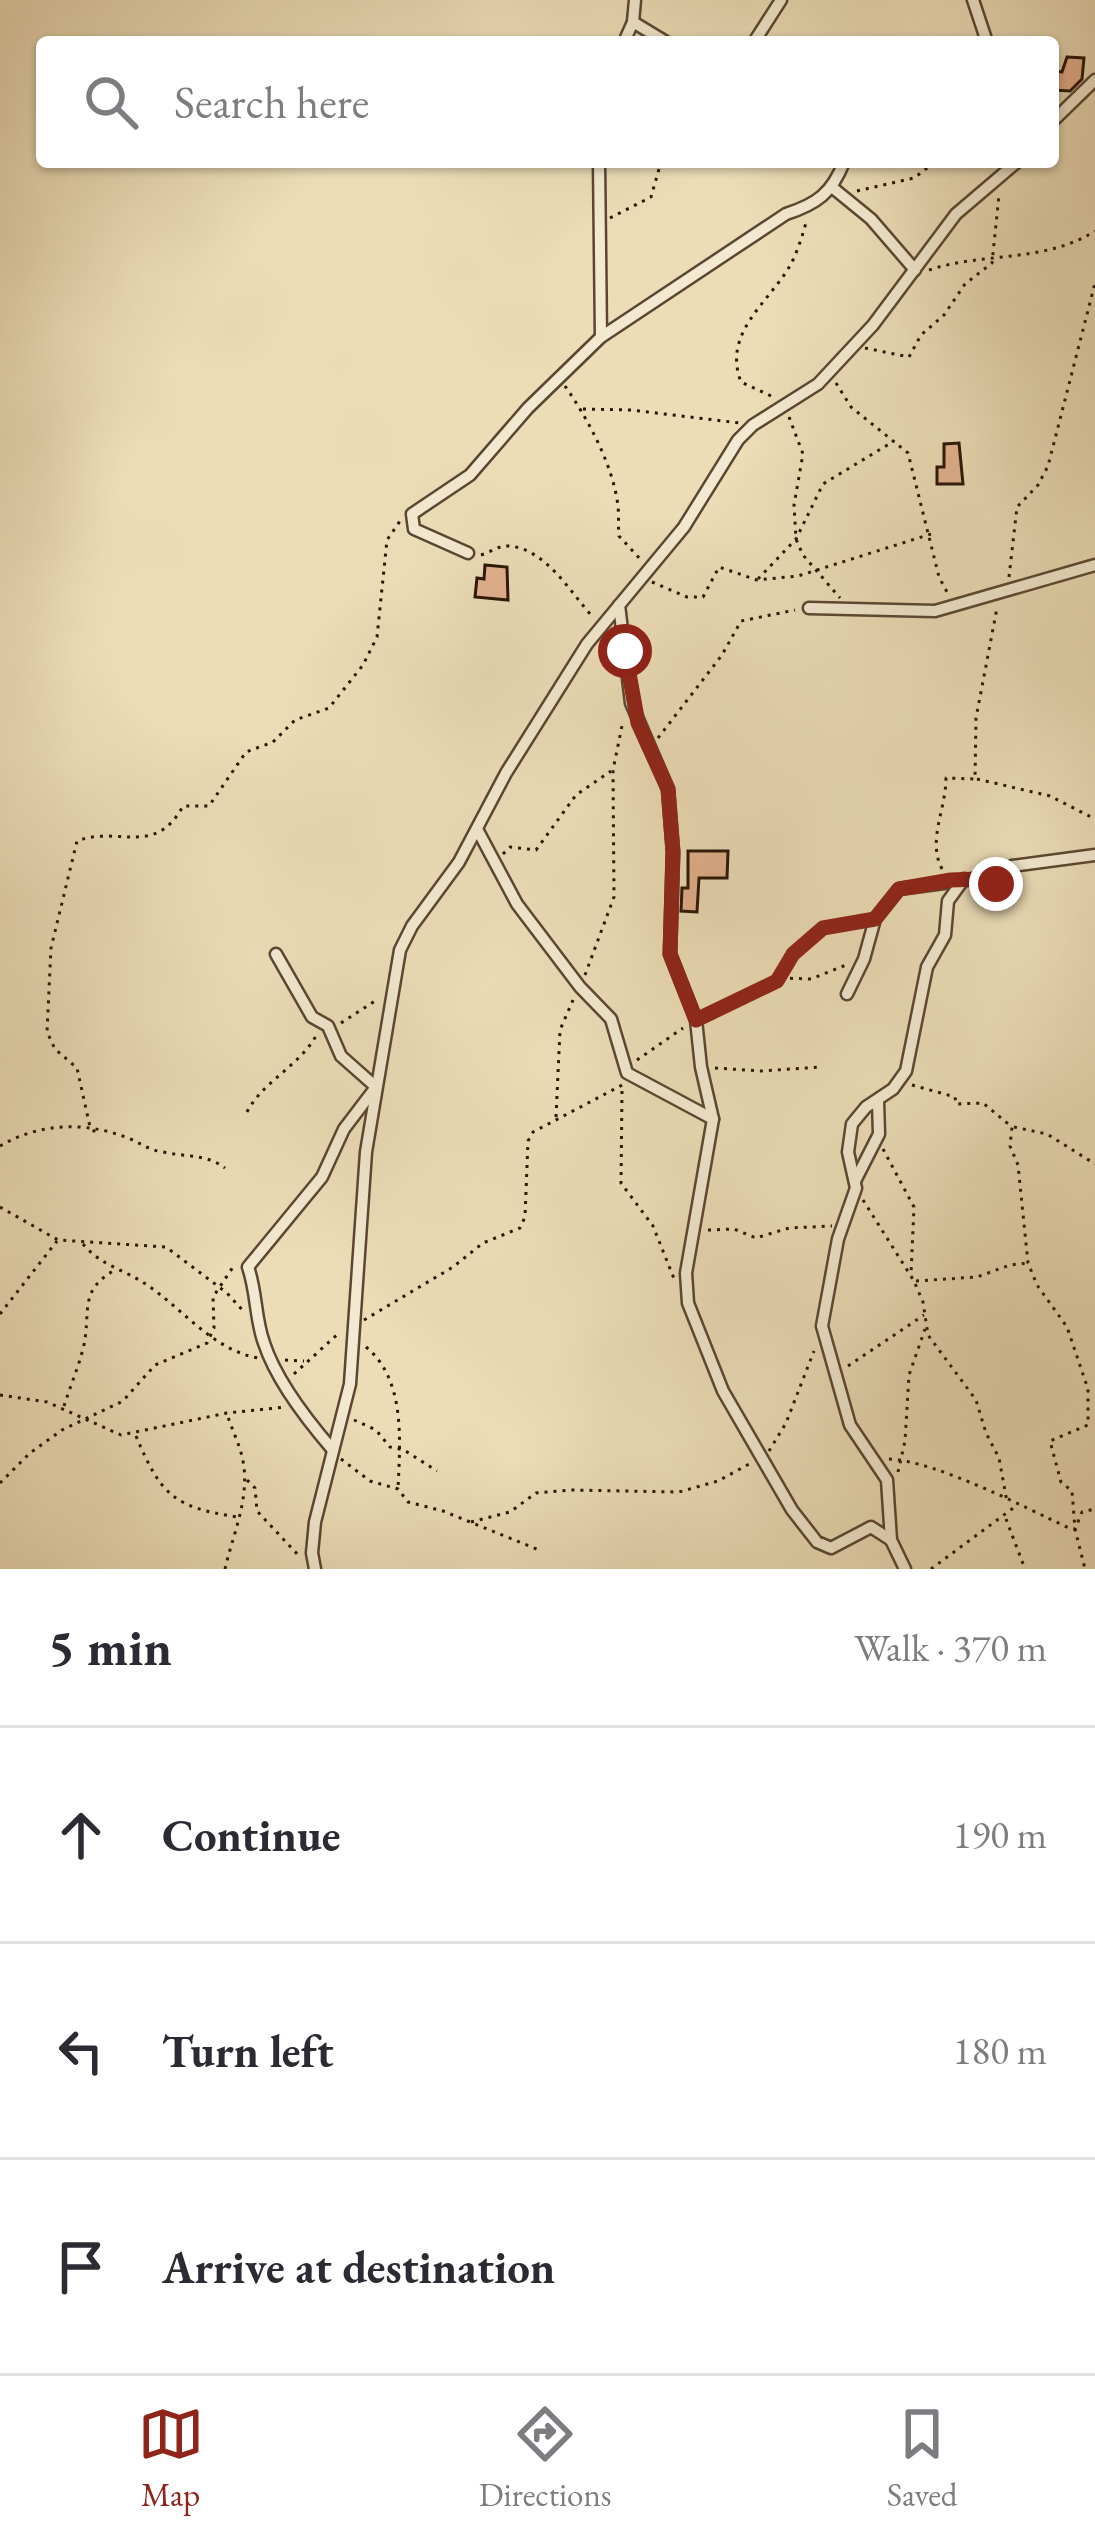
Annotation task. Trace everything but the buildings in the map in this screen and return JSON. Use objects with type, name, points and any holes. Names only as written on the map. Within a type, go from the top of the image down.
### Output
[{"type":"street","points":[[627,36],[635,0]]},
{"type":"street","points":[[758,36],[781,0]]},
{"type":"street","points":[[973,0],[985,36]]},
{"type":"street","points":[[633,22],[656,36]]},
{"type":"street","points":[[1059,115],[1095,80]]},
{"type":"street","points":[[599,168],[601,337]]},
{"type":"street","points":[[468,553],[413,529],[412,514],[470,475],[601,337],[786,214],[838,191],[843,168]]},
{"type":"street","points":[[314,1568],[315,1522],[343,1413],[355,1332],[366,1152],[400,950],[601,625],[685,527],[726,455],[753,425],[818,384],[854,347],[956,214],[1010,168]]},
{"type":"street","points":[[838,191],[871,219],[912,273]]},
{"type":"street","points":[[809,608],[935,611],[1095,565]]},
{"type":"street","points":[[619,604],[631,703],[668,789],[670,954],[696,1020],[713,1119],[686,1273],[688,1304],[723,1391],[792,1510],[820,1545],[835,1546],[871,1527],[891,1540]]},
{"type":"street","points":[[477,829],[517,904],[580,987],[611,1019],[626,1077],[713,1119]]},
{"type":"street","points":[[847,994],[875,919],[899,889],[957,879],[979,879],[993,885],[1006,868],[1095,855]]},
{"type":"street","points":[[855,1185],[849,1134],[858,1114],[899,1083],[906,1071],[927,967],[945,935],[948,901],[957,879]]},
{"type":"street","points":[[276,953],[312,1017],[328,1026],[341,1056],[376,1087]]},
{"type":"street","points":[[332,1449],[271,1360],[248,1268],[322,1177],[344,1129],[376,1087]]},
{"type":"street","points":[[878,1101],[880,1127],[842,1223],[822,1326],[850,1425],[889,1487],[891,1540],[905,1569]]},
{"type":"path","points":[[602,221],[651,197],[659,168]]},
{"type":"path","points":[[838,191],[914,178],[927,168]]},
{"type":"path","points":[[854,347],[909,358],[921,334],[944,315],[965,284],[994,260],[996,204],[1011,168]]},
{"type":"path","points":[[809,207],[792,262],[743,328],[736,369],[741,382],[770,394],[784,406],[803,454],[794,505],[796,539],[817,572],[850,608]]},
{"type":"path","points":[[912,273],[954,261],[994,260],[1050,248],[1095,231]]},
{"type":"path","points":[[976,779],[976,718],[1018,507],[1048,466],[1095,283]]},
{"type":"path","points":[[831,370],[851,407],[879,432],[896,440],[911,461],[939,577],[962,605]]},
{"type":"path","points":[[561,380],[581,410],[618,504],[619,536],[647,573],[694,598],[703,598],[718,567],[757,580],[817,572],[931,534]]},
{"type":"path","points":[[581,410],[608,408],[753,425]]},
{"type":"path","points":[[757,580],[796,539],[823,484],[896,440]]},
{"type":"path","points":[[95,1132],[76,1069],[55,1049],[47,1032],[51,948],[77,841],[142,837],[166,829],[183,806],[209,806],[245,752],[273,742],[295,720],[329,709],[363,665],[377,637],[387,540],[401,520],[412,514]]},
{"type":"path","points":[[468,553],[481,555],[511,546],[536,557],[601,625]]},
{"type":"path","points":[[651,747],[722,655],[741,621],[809,608]]},
{"type":"path","points":[[556,1117],[560,1030],[614,898],[614,770],[619,734],[631,703]]},
{"type":"path","points":[[494,864],[510,847],[536,850],[576,795],[614,770]]},
{"type":"path","points":[[957,879],[939,866],[935,853],[946,778],[976,779],[1050,796],[1095,818]]},
{"type":"path","points":[[781,978],[793,954],[823,928],[875,919]]},
{"type":"path","points":[[287,1385],[304,1361],[333,1336],[355,1332],[483,1243],[520,1228],[525,1217],[528,1142],[533,1132],[626,1077],[696,1020],[781,978],[811,980],[864,958]]},
{"type":"path","points":[[247,1112],[328,1026],[373,1004],[394,979]]},
{"type":"path","points":[[701,1067],[761,1071],[821,1067]]},
{"type":"path","points":[[626,1077],[621,1183],[653,1226],[664,1261],[688,1304]]},
{"type":"path","points":[[899,1083],[946,1093],[956,1097],[956,1104],[982,1103],[1012,1127],[1047,1134],[1095,1164]]},
{"type":"path","points":[[0,1147],[50,1126],[125,1137],[160,1152],[212,1158],[226,1168]]},
{"type":"path","points":[[1012,1127],[1010,1146],[1018,1166],[1028,1263],[1037,1285],[1063,1319],[1090,1401],[1088,1425],[1050,1442],[1060,1482],[1072,1491],[1085,1569]]},
{"type":"path","points":[[876,1141],[914,1207],[913,1279]]},
{"type":"path","points":[[855,1185],[913,1279],[933,1343],[976,1400],[999,1458],[1007,1502]]},
{"type":"path","points":[[0,1208],[58,1240],[166,1247],[234,1298],[261,1333]]},
{"type":"path","points":[[695,1232],[728,1228],[756,1238],[789,1228],[842,1223]]},
{"type":"path","points":[[0,1314],[58,1240]]},
{"type":"path","points":[[82,1242],[97,1259],[146,1285],[184,1318],[238,1352],[304,1361]]},
{"type":"path","points":[[913,1279],[976,1277],[1028,1263]]},
{"type":"path","points":[[0,1483],[46,1440],[123,1401],[155,1364],[203,1347],[212,1336],[213,1301],[219,1287],[234,1264],[248,1268]]},
{"type":"path","points":[[63,1408],[82,1353],[91,1293],[100,1279],[116,1270]]},
{"type":"path","points":[[837,1373],[924,1315]]},
{"type":"path","points":[[471,1522],[505,1514],[525,1498],[553,1490],[680,1492],[718,1481],[761,1458],[786,1424],[822,1326]]},
{"type":"path","points":[[902,1460],[909,1375],[925,1327]]},
{"type":"path","points":[[355,1332],[389,1373],[397,1408],[398,1489]]},
{"type":"path","points":[[0,1395],[35,1399],[112,1433],[136,1434],[227,1413],[300,1406]]},
{"type":"path","points":[[225,1569],[245,1480],[242,1454],[227,1413]]},
{"type":"path","points":[[343,1413],[376,1430],[390,1448],[436,1471]]},
{"type":"path","points":[[136,1434],[170,1497],[239,1518]]},
{"type":"path","points":[[332,1449],[360,1476],[398,1489],[408,1502],[539,1550]]},
{"type":"path","points":[[875,1458],[902,1460],[956,1478],[1075,1529]]},
{"type":"path","points":[[245,1480],[253,1484],[261,1516],[314,1568]]},
{"type":"path","points":[[931,1569],[1016,1506]]},
{"type":"path","points":[[1075,1529],[1082,1512],[1095,1509]]},
{"type":"path","points":[[1005,1517],[1025,1569]]},
{"type":"route","points":[[625,651],[631,703],[668,789],[673,852],[670,954],[696,1020],[777,981],[793,954],[826,926],[875,919],[899,889],[951,880],[996,884]]}]
